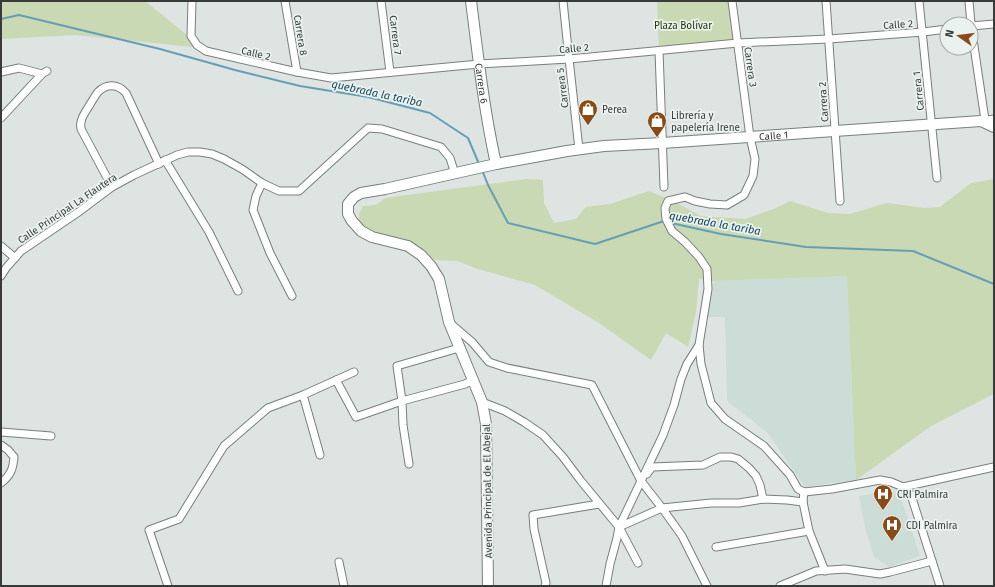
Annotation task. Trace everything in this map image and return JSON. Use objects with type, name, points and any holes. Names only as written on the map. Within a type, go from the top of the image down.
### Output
[{"type":"main road","name":"Carrera 6","points":[[471,1],[489,134],[496,164]]},
{"type":"main road","name":"Calle 1","points":[[496,164],[604,146],[983,120]]},
{"type":"main road","points":[[983,120],[994,127]]},
{"type":"main road","name":"Avenida Principal de El Abejal","points":[[488,586],[486,424],[482,402],[449,322],[439,279],[431,266],[421,255],[408,246],[372,237],[361,231],[348,214],[348,204],[354,197],[361,193],[496,164]]},
{"type":"street","name":"Calle 2","points":[[192,1],[191,36],[197,45],[206,52],[331,78],[479,64],[569,59],[738,44],[829,39],[939,30]]},
{"type":"street","name":"Carrera 8","points":[[285,1],[297,72]]},
{"type":"street","name":"Carrera 7","points":[[381,1],[390,72]]},
{"type":"street","name":"Carrera 5","points":[[563,1],[579,149]]},
{"type":"street","name":"Carrera 3","points":[[699,344],[708,289],[707,269],[699,257],[672,231],[666,219],[665,208],[668,202],[684,197],[710,204],[727,204],[744,195],[753,176],[755,159],[750,137],[732,1]]},
{"type":"street","name":"Carrera 2","points":[[826,1],[840,201]]},
{"type":"street","name":"Carrera 1","points":[[919,1],[937,178]]},
{"type":"street","points":[[969,1],[970,16]]},
{"type":"street","points":[[979,25],[994,24]]},
{"type":"street","points":[[659,51],[664,186]]},
{"type":"street","points":[[975,56],[983,120],[994,119]]},
{"type":"street","points":[[1,72],[19,68],[45,73],[1,118]]},
{"type":"street","points":[[112,187],[80,125],[82,118],[95,96],[107,86],[116,86],[124,90],[126,93],[162,162],[209,232],[238,291]]},
{"type":"street","name":"Calle Principal La Flautera","points":[[1,276],[21,251],[80,211],[112,187],[177,155],[188,152],[212,154],[224,159],[262,184],[279,191],[299,191],[368,128],[382,129],[441,147],[450,158],[455,174]]},
{"type":"street","points":[[262,184],[256,196],[252,210],[270,253],[292,296]]},
{"type":"street","points":[[1,246],[14,258]]},
{"type":"street","points":[[449,322],[472,342],[489,362],[507,368],[592,385],[641,481],[682,536],[707,586]]},
{"type":"street","points":[[606,586],[617,538],[618,527],[663,435],[674,406],[681,379],[687,364],[699,344]]},
{"type":"street","points":[[699,344],[701,364],[711,403],[725,419],[764,446],[790,475],[798,489],[804,492],[832,489],[880,480],[891,482],[903,487],[911,495],[940,586]]},
{"type":"street","points":[[409,464],[403,425],[402,402],[397,366],[459,348]]},
{"type":"street","points":[[168,586],[149,530],[179,519],[224,446],[268,408],[354,372]]},
{"type":"street","points":[[336,380],[356,417],[465,384],[473,380]]},
{"type":"street","points":[[303,394],[320,454]]},
{"type":"street","points":[[482,402],[505,411],[544,435],[618,527],[638,563]]},
{"type":"street","points":[[1,432],[51,436]]},
{"type":"street","points":[[1,445],[14,457],[13,468],[1,483]]},
{"type":"street","points":[[641,481],[652,467],[703,465],[720,457],[731,457],[738,459],[756,476],[760,485],[763,499]]},
{"type":"street","points":[[903,487],[994,467]]},
{"type":"street","points":[[804,492],[803,502],[809,531],[825,571]]},
{"type":"street","points":[[618,527],[662,508],[763,499],[803,502]]},
{"type":"street","points":[[545,586],[546,583],[532,515],[599,504]]},
{"type":"street","points":[[716,547],[809,531]]},
{"type":"street","points":[[780,586],[816,571],[845,570],[880,574],[932,561]]},
{"type":"street","points":[[339,562],[344,586]]},
{"type":"shaded area","points":[[847,276],[856,480],[805,487],[767,432],[727,401],[725,317],[707,317],[714,281]]},
{"type":"shaded area","points":[[889,490],[898,494],[903,504],[920,556],[890,567],[874,557],[865,528],[859,496]]},
{"type":"green space","points":[[1,1],[145,1],[203,48],[75,35],[1,39]]},
{"type":"green space","name":"Plaza Bolívar","points":[[657,1],[732,1],[738,43],[659,51]]},
{"type":"green space","points":[[527,179],[543,180],[544,203],[554,223],[576,219],[586,207],[610,204],[649,191],[671,200],[701,216],[745,219],[776,208],[790,201],[828,213],[850,214],[887,203],[924,208],[940,207],[971,183],[994,179],[994,394],[931,426],[856,480],[847,276],[714,281],[699,279],[696,312],[688,347],[666,333],[651,360],[599,323],[535,285],[478,269],[457,261],[434,260],[410,242],[375,233],[364,228],[359,220],[359,214],[363,206],[376,205],[385,198]]},
{"type":"waterway","name":"quebrada la tariba","points":[[1,19],[19,15],[160,49],[300,86],[368,97],[430,113],[468,138],[479,164]]},
{"type":"waterway","name":"quebrada la tariba","points":[[482,170],[488,185],[508,223],[595,244],[664,221]]},
{"type":"waterway","name":"quebrada la tariba","points":[[671,223],[721,234],[806,247],[913,251],[994,284]]},
{"type":"place","name":"Perea","points":[[588,126]]},
{"type":"place","name":"Librería y papelería Irene","points":[[657,138]]},
{"type":"place","name":"CRI Palmira","points":[[883,511]]},
{"type":"place","name":"CDI Palmira","points":[[892,542]]}]
